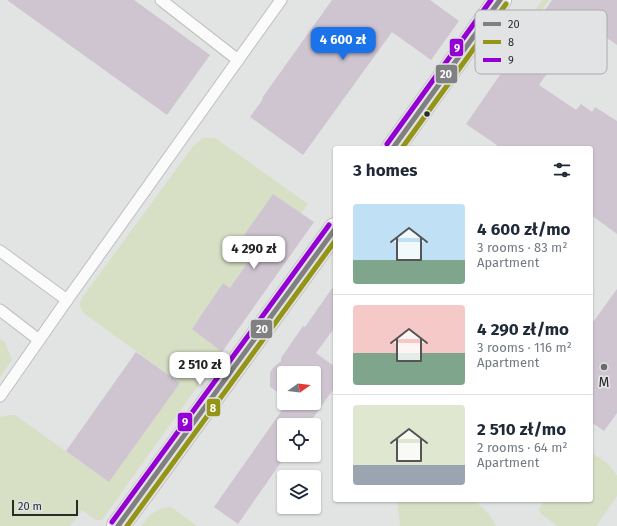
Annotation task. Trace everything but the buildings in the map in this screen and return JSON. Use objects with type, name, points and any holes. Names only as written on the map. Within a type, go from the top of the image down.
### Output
[{"type":"street","points":[[493,10],[500,0]]},
{"type":"street","points":[[394,146],[475,35]]},
{"type":"street","points":[[118,526],[333,232]]},
{"type":"lane","points":[[161,0],[238,60]]},
{"type":"lane","points":[[0,396],[281,0]]},
{"type":"lane","points":[[0,251],[67,300]]},
{"type":"lane","points":[[0,310],[39,340]]},
{"type":"green space","points":[[542,0],[549,0],[542,10],[535,10]]},
{"type":"green space","points":[[203,138],[215,138],[308,204],[301,213],[273,194],[237,245],[252,256],[230,288],[223,283],[192,329],[222,352],[102,520],[96,520],[82,510],[70,526],[0,526],[0,417],[15,415],[109,482],[180,383],[85,314],[80,305],[82,298],[194,145]]},
{"type":"green space","points":[[0,339],[5,342],[12,360],[0,377]]},
{"type":"green space","points":[[593,453],[608,464],[617,476],[617,496],[596,526],[558,526],[541,514],[539,508],[544,502],[593,502]]},
{"type":"green space","points":[[397,502],[476,502],[492,518],[496,526],[400,526]]},
{"type":"green space","points":[[171,507],[197,526],[141,526],[153,513],[161,509]]},
{"type":"transit line","name":"9","points":[[484,10],[491,0]]},
{"type":"transit line","name":"20","points":[[493,10],[500,0]]},
{"type":"transit line","name":"8","points":[[502,10],[506,4]]},
{"type":"transit line","name":"9","points":[[387,144],[475,22]]},
{"type":"transit line","name":"20","points":[[394,146],[475,35]]},
{"type":"transit line","name":"8","points":[[403,146],[475,47]]},
{"type":"transit line","name":"9","points":[[112,522],[329,225]]},
{"type":"transit line","name":"20","points":[[118,526],[333,232]]},
{"type":"transit line","name":"8","points":[[127,526],[333,244]]},
{"type":"place","name":"M","points":[[604,367]]}]
